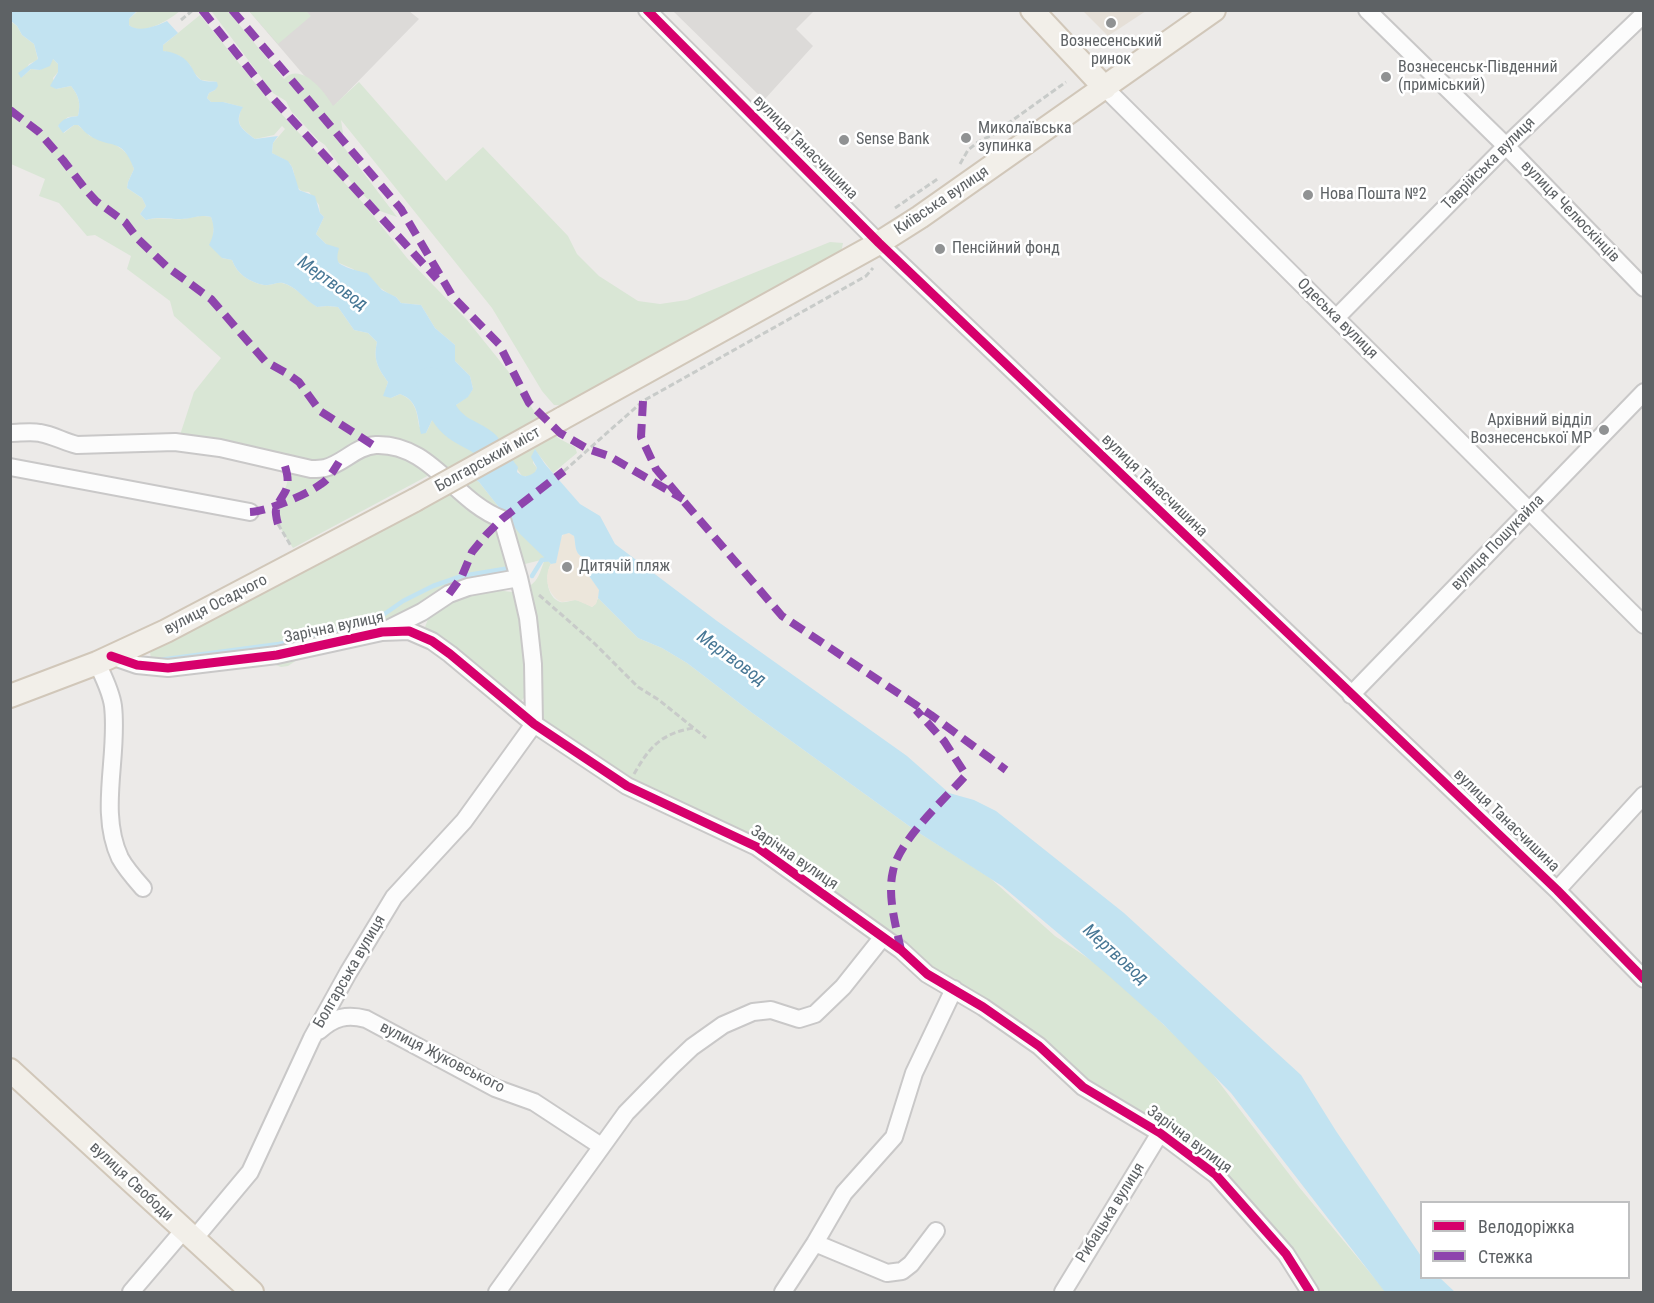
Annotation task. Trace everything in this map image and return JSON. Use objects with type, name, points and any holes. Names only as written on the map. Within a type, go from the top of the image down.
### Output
[{"type":"main road","name":"Одеська вулиця","points":[[1032,10],[1105,88]]},
{"type":"main road","name":"Київська вулиця","points":[[561,419],[879,243],[920,217],[1214,10]]},
{"type":"main road","name":"Болгарський міст","points":[[415,500],[561,419]]},
{"type":"main road","name":"вулиця Осадчого","points":[[10,696],[104,659],[166,631],[415,500]]},
{"type":"main road","name":"вулиця Свободи","points":[[10,1070],[252,1293]]},
{"type":"street","name":"вулиця Танасчишина","points":[[647,10],[879,243],[1557,890],[1644,979]]},
{"type":"street","name":"вулиця Челюскінців","points":[[1367,10],[1506,146],[1644,288]]},
{"type":"street","name":"Таврійська вулиця","points":[[1336,318],[1506,146],[1644,14]]},
{"type":"street","name":"Одеська вулиця","points":[[1105,88],[1644,625]]},
{"type":"street","name":"вулиця Пошукайла","points":[[1351,695],[1644,392]]},
{"type":"street","points":[[10,433],[37,432],[77,445],[176,442],[220,448],[311,469],[325,468],[354,452],[373,445],[395,446],[415,454],[434,467],[480,508],[502,519],[528,618],[533,664],[534,724]]},
{"type":"street","points":[[10,467],[250,512]]},
{"type":"street","points":[[382,632],[422,612],[449,594],[468,587],[519,579]]},
{"type":"street","name":"Зарічна вулиця","points":[[104,659],[168,668],[277,655],[382,632],[409,631],[432,641],[534,724],[627,786],[757,846],[901,950],[927,974],[983,1006],[1039,1046],[1083,1087],[1160,1133],[1216,1175],[1286,1254],[1310,1293]]},
{"type":"street","points":[[104,659],[113,705],[115,745],[110,797],[111,826],[121,859],[143,888]]},
{"type":"street","name":"Болгарська вулиця","points":[[131,1293],[250,1172],[312,1038],[394,897],[464,821],[534,724]]},
{"type":"street","points":[[1557,890],[1644,795]]},
{"type":"street","points":[[497,1293],[626,1113],[693,1047],[723,1025],[753,1012],[771,1010],[800,1019],[815,1014],[843,987],[882,938]]},
{"type":"street","points":[[783,1293],[844,1193],[894,1137],[914,1073],[954,989]]},
{"type":"street","name":"вулиця Жуковського","points":[[312,1038],[328,1023],[339,1018],[352,1016],[366,1019],[495,1088],[534,1102],[601,1146]]},
{"type":"street","name":"Рибацька вулиця","points":[[1064,1293],[1160,1133]]},
{"type":"street","points":[[815,1243],[887,1273],[902,1271],[911,1264],[936,1231]]},
{"type":"path","points":[[181,20],[193,10]]},
{"type":"path","points":[[952,169],[962,163],[968,150],[978,142],[992,135],[1065,82]]},
{"type":"path","points":[[894,209],[942,176]]},
{"type":"path","points":[[564,471],[643,401],[866,276],[876,261],[879,243]]},
{"type":"path","points":[[278,524],[301,561]]},
{"type":"path","points":[[519,579],[594,643],[639,687],[706,738]]},
{"type":"path","points":[[627,786],[655,743],[674,733],[693,728]]},
{"type":"shaded area","points":[[249,11],[409,11],[419,19],[332,108]]},
{"type":"shaded area","points":[[673,11],[814,11],[796,29],[813,46],[764,100]]},
{"type":"shaded area","name":"Вознесенський ринок","points":[[1083,11],[1146,11],[1108,36]]},
{"type":"green space","points":[[138,11],[180,11],[162,23],[141,29],[129,25],[129,19]]},
{"type":"green space","points":[[228,11],[284,79],[291,74],[305,76],[312,80],[333,106],[359,82],[446,181],[483,147],[568,236],[577,254],[599,276],[638,301],[660,304],[687,300],[830,242],[843,243],[841,253],[570,406],[554,405],[542,391],[492,308],[341,120],[343,133],[340,142],[397,217],[380,211],[353,185],[325,145],[291,111],[286,101],[273,93],[212,12]]},
{"type":"green space","points":[[249,11],[306,11],[311,16],[278,44]]},
{"type":"green space","points":[[200,15],[268,99],[363,203],[407,258],[467,320],[508,371],[536,414],[558,438],[575,447],[577,453],[553,473],[535,450],[533,463],[537,468],[535,473],[522,476],[497,440],[475,434],[456,422],[453,416],[456,405],[473,389],[470,376],[455,361],[455,345],[435,328],[421,305],[401,303],[396,297],[353,269],[339,263],[316,234],[324,217],[320,213],[319,205],[309,192],[297,187],[291,165],[272,153],[273,143],[285,129],[282,126],[274,135],[255,139],[239,122],[242,107],[223,102],[211,102],[207,98],[209,93],[215,90],[217,82],[201,80],[180,56],[163,51],[162,46]]},
{"type":"green space","points":[[10,21],[17,26],[22,35],[34,44],[38,60],[29,64],[22,77],[31,69],[40,70],[53,59],[58,64],[58,72],[53,78],[56,89],[71,86],[78,96],[78,116],[68,117],[58,126],[64,133],[74,125],[78,125],[90,136],[113,143],[130,157],[134,169],[127,188],[142,198],[146,206],[140,214],[146,220],[211,217],[214,225],[213,236],[222,258],[232,260],[244,277],[264,285],[280,283],[287,285],[317,307],[338,307],[354,330],[368,333],[377,342],[376,359],[388,382],[386,388],[391,398],[400,394],[409,399],[416,411],[419,426],[426,433],[434,416],[440,414],[479,443],[479,451],[461,469],[479,482],[502,511],[498,512],[396,442],[312,463],[180,435],[194,392],[221,358],[174,316],[170,301],[127,269],[131,256],[95,235],[87,236],[59,203],[39,196],[45,179],[11,164]]},
{"type":"green space","points":[[365,452],[399,453],[433,473],[293,548],[280,527],[276,513],[276,507],[287,483],[286,468]]},
{"type":"green space","points":[[453,493],[497,528],[510,572],[410,611],[300,658],[288,666],[281,667],[268,662],[203,673],[151,659],[150,652],[159,645]]},
{"type":"green space","points":[[509,519],[551,564],[548,585],[555,599],[560,602],[576,600],[592,607],[598,598],[638,638],[662,648],[687,663],[916,831],[989,877],[1055,936],[1107,971],[1205,1064],[1299,1187],[1386,1292],[1312,1292],[1205,1162],[1085,1085],[761,845],[634,783],[538,718],[524,589],[536,580],[545,559],[525,564],[517,558]]},
{"type":"green space","points":[[496,590],[512,592],[519,600],[527,691],[521,701],[515,701],[425,627],[428,619],[464,593]]},
{"type":"sand","name":"Дитячій пляж","points":[[569,533],[574,536],[576,551],[582,557],[585,571],[600,590],[596,604],[592,607],[576,600],[562,602],[553,595],[548,586],[547,575],[551,564],[556,562],[560,539],[564,534]]},
{"type":"water","points":[[138,10],[129,19],[129,25],[142,29],[167,21],[178,33],[163,45],[163,51],[183,58],[201,80],[217,82],[218,86],[209,93],[207,98],[211,102],[223,102],[243,107],[239,118],[240,126],[255,139],[278,136],[273,143],[272,153],[288,161],[299,190],[315,196],[320,213],[324,217],[316,234],[326,244],[339,248],[337,258],[339,263],[367,273],[382,290],[396,297],[401,303],[421,305],[435,328],[455,345],[455,361],[470,376],[473,389],[468,397],[456,405],[453,416],[457,422],[468,430],[497,440],[518,467],[517,472],[524,476],[535,472],[537,468],[531,457],[535,449],[580,504],[600,516],[615,544],[717,621],[907,756],[949,793],[974,800],[996,811],[1124,913],[1301,1075],[1420,1255],[1420,1279],[1441,1279],[1455,1292],[1385,1292],[1231,1093],[1163,1024],[1109,976],[1002,886],[916,831],[687,663],[662,648],[638,638],[598,598],[599,590],[585,570],[582,557],[576,551],[574,536],[569,533],[562,535],[556,563],[551,564],[520,534],[479,482],[461,468],[477,455],[479,449],[474,439],[440,414],[434,416],[426,433],[421,434],[416,410],[411,401],[400,394],[391,398],[383,396],[388,382],[377,364],[377,342],[368,333],[354,330],[338,307],[317,307],[288,285],[281,283],[264,285],[244,277],[232,260],[222,258],[209,245],[213,231],[211,217],[146,220],[140,214],[146,206],[142,198],[127,188],[134,169],[125,151],[96,139],[78,125],[74,125],[63,133],[58,126],[66,118],[78,116],[79,103],[78,96],[71,86],[56,89],[50,86],[58,72],[58,64],[53,59],[50,66],[40,70],[31,69],[21,78],[18,73],[38,59],[34,44],[22,35],[11,21],[11,11]]},
{"type":"waterway","name":"Мертвовод","points":[[430,381],[443,412],[451,422],[486,445]]},
{"type":"waterway","points":[[532,576],[542,560],[550,559]]},
{"type":"waterway","points":[[159,660],[279,644],[357,628],[373,622],[403,601],[433,586],[462,576],[510,568]]},
{"type":"marked path","points":[[202,10],[269,94],[437,279]]},
{"type":"marked path","points":[[232,10],[401,209],[453,297],[499,344],[529,403],[560,433],[588,449],[609,456],[683,499]]},
{"type":"marked path","points":[[10,110],[39,132],[96,201],[125,222],[138,239],[166,266],[211,299],[265,361],[299,382],[320,411],[373,445]]},
{"type":"marked path","points":[[643,401],[641,437],[656,469],[782,616],[931,715],[1006,770]]},
{"type":"marked path","points":[[250,512],[276,506],[314,488],[326,480],[339,462]]},
{"type":"marked path","points":[[278,524],[277,507],[287,485],[284,463]]},
{"type":"marked path","points":[[449,594],[462,576],[472,552],[486,535],[502,519],[564,471]]},
{"type":"marked path","points":[[901,950],[891,891],[891,881],[897,859],[913,834],[966,775],[944,741],[916,710]]},
{"type":"cycle path","points":[[647,10],[879,243],[1557,890],[1644,979]]},
{"type":"cycle path","points":[[111,656],[137,665],[168,668],[277,655],[382,632],[409,631],[432,641],[534,724],[627,786],[757,847],[901,950],[927,974],[983,1007],[1039,1046],[1083,1087],[1160,1133],[1216,1175],[1286,1254],[1310,1292]]},
{"type":"place","name":"Вознесенський ринок","points":[[1111,23]]},
{"type":"place","name":"Вознесенськ-Південний (приміський)","points":[[1386,77]]},
{"type":"place","name":"Миколаївська зупинка","points":[[966,138]]},
{"type":"place","name":"Sense Bank","points":[[844,140]]},
{"type":"place","name":"Нова Пошта №2","points":[[1308,195]]},
{"type":"place","name":"Пенсійний фонд","points":[[940,249]]},
{"type":"place","name":"Архівний відділ Вознесенської МР","points":[[1604,430]]},
{"type":"place","name":"Дитячій пляж","points":[[567,567]]}]
